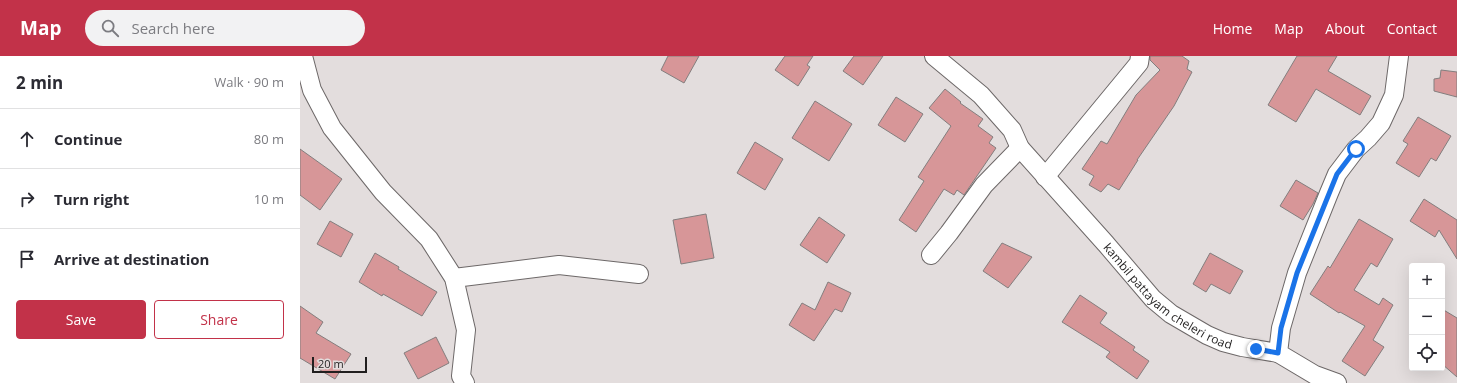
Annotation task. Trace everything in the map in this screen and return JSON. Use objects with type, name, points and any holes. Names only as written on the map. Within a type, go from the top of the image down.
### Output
[{"type":"street","points":[[303,56],[312,90],[332,128],[383,192],[429,239],[454,278],[466,330],[461,376],[465,383]]},
{"type":"street","points":[[931,255],[984,185],[1020,148],[1012,130],[981,95],[934,56]]},
{"type":"street","points":[[1045,177],[1139,63],[1140,56]]},
{"type":"street","points":[[1337,383],[1315,375],[1278,353],[1281,328],[1297,273],[1337,174],[1356,149],[1381,123],[1394,96],[1399,56]]},
{"type":"street","name":"kambil pattayam cheleri road","points":[[1020,148],[1106,244],[1153,300],[1171,314],[1207,335],[1223,342],[1278,353]]},
{"type":"street","points":[[454,278],[559,265],[639,274]]},
{"type":"building","points":[[668,56],[699,56],[684,83],[661,70]]},
{"type":"building","points":[[785,56],[813,56],[807,65],[810,67],[798,86],[775,70]]},
{"type":"building","points":[[854,56],[883,56],[863,85],[843,71]]},
{"type":"building","points":[[1150,56],[1182,56],[1189,61],[1187,69],[1192,72],[1174,106],[1137,160],[1119,190],[1108,184],[1101,192],[1089,185],[1094,176],[1082,169],[1101,141],[1107,144],[1136,95],[1160,70],[1150,60]]},
{"type":"building","points":[[1297,56],[1337,56],[1328,71],[1371,96],[1360,115],[1316,89],[1296,122],[1268,105]]},
{"type":"building","points":[[1441,70],[1457,72],[1457,97],[1434,91],[1434,79],[1440,78]]},
{"type":"building","points":[[945,89],[961,102],[960,103],[983,119],[978,126],[993,137],[989,143],[996,148],[964,195],[957,190],[954,195],[944,189],[916,232],[899,220],[924,181],[918,177],[951,126],[929,108]]},
{"type":"building","points":[[896,97],[923,114],[905,142],[878,125]]},
{"type":"building","points":[[815,101],[852,124],[829,161],[792,138]]},
{"type":"building","points":[[1418,117],[1451,136],[1436,161],[1431,158],[1419,177],[1396,163],[1408,144],[1403,141]]},
{"type":"building","points":[[755,142],[783,159],[765,190],[737,173]]},
{"type":"building","points":[[300,149],[342,179],[320,210],[300,195]]},
{"type":"building","points":[[1296,180],[1318,193],[1303,220],[1280,206]]},
{"type":"building","points":[[1424,199],[1457,220],[1457,259],[1439,230],[1435,237],[1410,221]]},
{"type":"building","points":[[706,214],[714,258],[681,264],[673,220]]},
{"type":"building","points":[[819,217],[845,235],[827,263],[800,245]]},
{"type":"building","points":[[1359,219],[1393,239],[1377,267],[1371,263],[1354,290],[1379,305],[1383,298],[1393,305],[1373,340],[1384,347],[1365,376],[1342,361],[1365,326],[1340,312],[1339,313],[1310,294],[1328,266],[1330,268]]},
{"type":"building","points":[[330,221],[353,234],[341,257],[317,244]]},
{"type":"building","points":[[1002,243],[1032,257],[1008,288],[983,271]]},
{"type":"building","points":[[375,253],[399,267],[398,269],[437,292],[422,316],[383,294],[382,296],[359,282]]},
{"type":"building","points":[[1210,253],[1243,271],[1230,294],[1211,284],[1206,292],[1193,284]]},
{"type":"building","points":[[828,282],[851,293],[842,312],[835,309],[814,341],[789,325],[802,303],[815,310]]},
{"type":"building","points":[[1080,295],[1107,313],[1100,323],[1135,347],[1133,350],[1149,361],[1137,379],[1106,357],[1110,352],[1062,322]]},
{"type":"building","points":[[300,306],[323,322],[316,333],[351,354],[335,379],[300,358]]},
{"type":"building","points":[[1445,311],[1457,318],[1457,377],[1445,367]]},
{"type":"building","points":[[436,337],[449,363],[418,379],[404,353]]},
{"type":"route","points":[[1256,349],[1278,353],[1281,328],[1297,273],[1337,174],[1356,149]]}]
